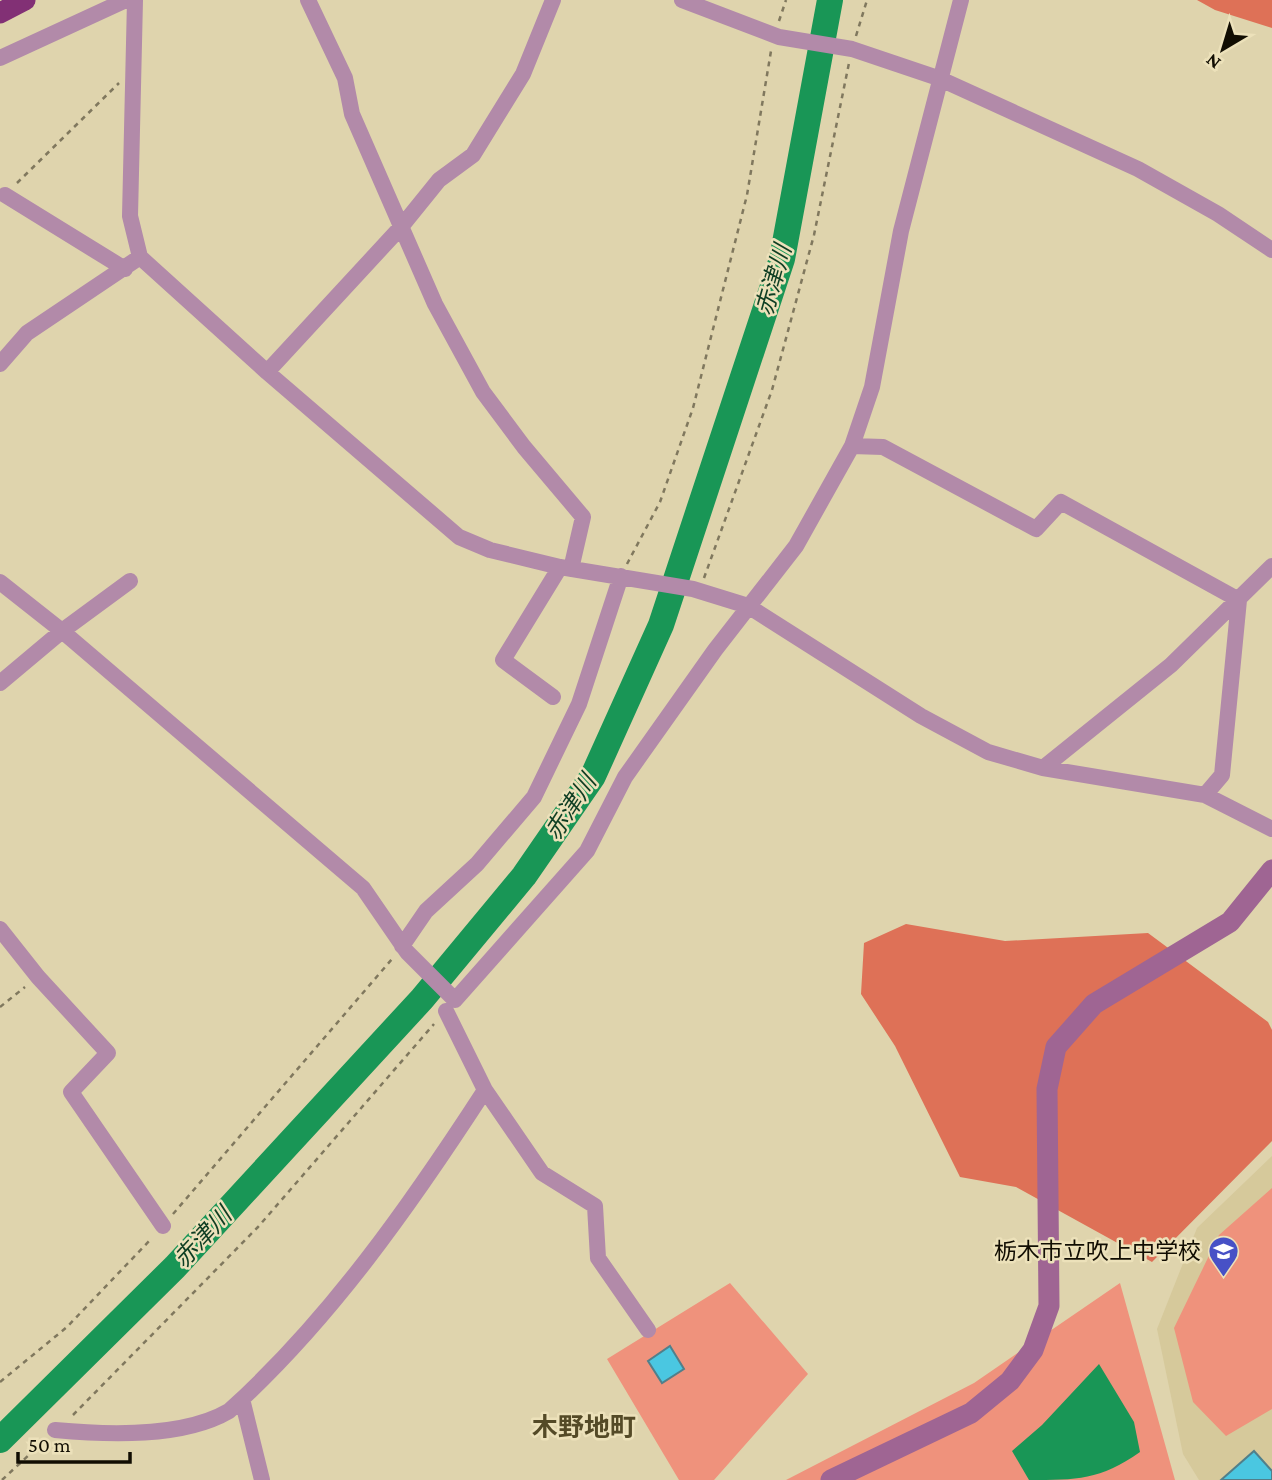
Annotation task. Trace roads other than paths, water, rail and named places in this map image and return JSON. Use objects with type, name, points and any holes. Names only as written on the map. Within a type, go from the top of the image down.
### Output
[{"type":"highway","points":[[0,13],[25,0]]},
{"type":"street","points":[[0,58],[126,0]]},
{"type":"street","points":[[135,0],[130,216],[140,257],[267,372],[459,537],[490,550],[566,568],[696,590],[748,606],[943,728],[988,752],[1043,768],[1205,795],[1272,829]]},
{"type":"street","points":[[308,0],[345,78],[352,114],[435,304],[483,391],[524,447],[583,517],[566,568],[503,660],[553,697]]},
{"type":"street","points":[[267,372],[401,227],[439,180],[473,155],[523,74],[553,0]]},
{"type":"street","points":[[682,0],[776,36],[847,48],[939,78],[1138,169],[1218,214],[1272,250]]},
{"type":"street","points":[[0,582],[62,631],[363,888],[405,949],[455,1000],[587,851],[625,777],[748,606],[796,546],[852,446],[872,387],[901,231],[961,0]]},
{"type":"street","points":[[5,195],[125,269]]},
{"type":"street","points":[[0,363],[27,333],[140,257]]},
{"type":"street","points":[[852,446],[883,447],[1036,529],[1060,502],[1240,600]]},
{"type":"street","points":[[1043,768],[1171,665],[1272,566]]},
{"type":"street","points":[[405,949],[426,911],[477,864],[534,797],[579,704],[627,577]]},
{"type":"street","points":[[0,683],[62,631],[130,581]]},
{"type":"street","points":[[1205,795],[1222,775],[1240,600]]},
{"type":"street","points":[[831,1480],[971,1413],[1010,1381],[1033,1350],[1049,1306],[1047,1089],[1056,1047],[1094,1004],[1230,922],[1272,870]]},
{"type":"street","points":[[0,929],[38,977],[108,1053],[71,1092],[163,1226]]},
{"type":"street","points":[[446,1011],[485,1090],[542,1173],[595,1206],[598,1258],[648,1330]]},
{"type":"street","points":[[55,1430],[84,1433],[176,1431],[211,1421],[242,1399],[348,1282],[424,1184],[485,1090]]},
{"type":"street","points":[[242,1399],[262,1480]]},
{"type":"waterway","name":"赤津川","points":[[0,1440],[175,1267],[422,999],[524,876],[593,776],[661,625],[782,259],[830,0]]},
{"type":"place","name":"栃木市立吹上中学校","points":[[1224,1278]]},
{"type":"district","name":"木野地町","points":[[584,1427]]}]
